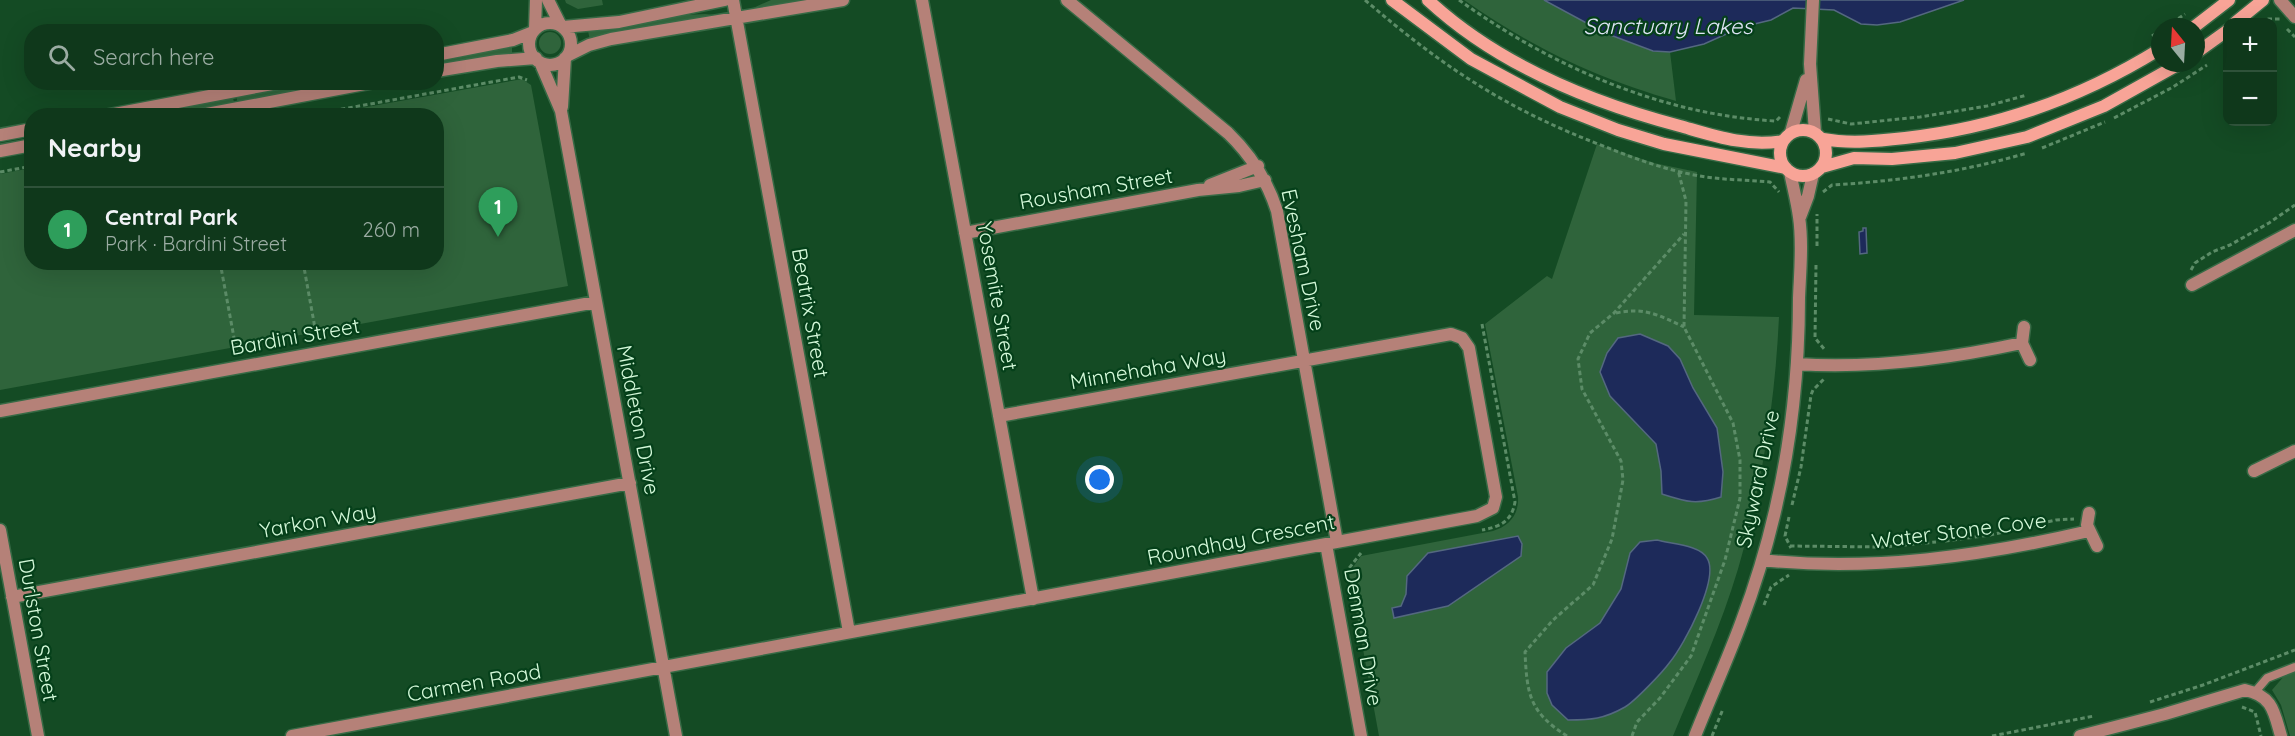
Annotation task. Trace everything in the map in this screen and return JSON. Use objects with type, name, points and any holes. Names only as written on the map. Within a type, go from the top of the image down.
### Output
[{"type":"street","points":[[536,0],[534,31],[530,46],[538,60]]},
{"type":"street","points":[[548,0],[571,41],[566,57]]},
{"type":"street","points":[[444,53],[513,40],[548,23],[562,26],[619,22],[725,0]]},
{"type":"street","name":"Beatrix Street","points":[[733,0],[849,632]]},
{"type":"street","points":[[444,70],[497,60],[538,60],[553,64],[596,42],[843,0]]},
{"type":"street","name":"Yosemite Street","points":[[922,0],[1033,599]]},
{"type":"street","name":"Evesham Drive","points":[[1067,0],[1228,134],[1258,166],[1265,180],[1277,211],[1304,360],[1332,543]]},
{"type":"street","points":[[1392,0],[1471,59],[1560,107],[1618,130],[1664,144],[1788,170],[1805,176],[1854,158],[1892,159],[1955,153],[2027,137],[2104,106],[2165,72]]},
{"type":"street","points":[[1428,0],[1472,35],[1520,64],[1575,91],[1609,105],[1728,140],[1756,144],[1787,137],[1803,129],[1819,136],[1851,143],[1952,132],[1998,121],[2066,99],[2151,54]]},
{"type":"street","points":[[2205,19],[2229,0]]},
{"type":"street","points":[[2241,18],[2263,0]]},
{"type":"street","points":[[2280,0],[2295,16]]},
{"type":"street","points":[[1813,4],[1810,64],[1819,136],[1827,153],[1817,171]]},
{"type":"street","points":[[2205,47],[2223,34]]},
{"type":"street","name":"Middleton Drive","points":[[561,111],[566,57]]},
{"type":"street","name":"Middleton Drive","points":[[538,60],[561,111],[676,736]]},
{"type":"street","points":[[1788,170],[1780,155],[1810,64]]},
{"type":"street","points":[[146,108],[241,90]]},
{"type":"street","points":[[238,108],[333,90]]},
{"type":"street","points":[[0,135],[24,130]]},
{"type":"street","points":[[0,151],[24,146]]},
{"type":"street","name":"Rousham Street","points":[[1198,190],[1258,166]]},
{"type":"street","name":"Skyward Drive","points":[[1695,736],[1741,622],[1762,560],[1782,476],[1791,418],[1799,324],[1800,218],[1788,170]]},
{"type":"street","name":"Skyward Drive","points":[[1800,218],[1817,171]]},
{"type":"street","name":"Rousham Street","points":[[965,233],[1198,190],[1239,186],[1265,180]]},
{"type":"street","points":[[2192,285],[2295,230]]},
{"type":"street","name":"Bardini Street","points":[[0,411],[596,302]]},
{"type":"street","points":[[2024,327],[2022,343],[2030,360]]},
{"type":"street","name":"Roundhay Crescent","points":[[664,668],[1477,516],[1493,508],[1496,491],[1478,391],[1467,343],[1462,338],[1451,334],[1304,360]]},
{"type":"street","points":[[1797,364],[1859,365],[1924,361],[2022,343]]},
{"type":"street","name":"Minnehaha Way","points":[[999,416],[1304,360]]},
{"type":"street","points":[[2254,471],[2295,452]]},
{"type":"street","name":"Yarkon Way","points":[[12,597],[630,483]]},
{"type":"street","points":[[2089,513],[2087,520],[2089,531],[2097,546]]},
{"type":"street","name":"Durlston Street","points":[[0,530],[38,736]]},
{"type":"street","name":"Water Stone Cove","points":[[1762,560],[1831,564],[1916,560],[2017,546],[2089,531]]},
{"type":"street","name":"Denman Drive","points":[[1332,543],[1359,736]]},
{"type":"street","name":"Carmen Road","points":[[292,736],[664,668]]},
{"type":"street","points":[[2080,736],[2165,714],[2236,692],[2255,692],[2270,703],[2281,736]]},
{"type":"lane","points":[[2255,692],[2267,678],[2295,667]]},
{"type":"path","points":[[444,90],[519,76],[527,80]]},
{"type":"path","points":[[347,108],[444,90]]},
{"type":"path","points":[[0,172],[24,168]]},
{"type":"path","points":[[1632,736],[1637,722],[1660,698],[1691,656],[1725,560],[1740,498],[1740,460],[1733,423],[1684,327],[1686,201],[1678,170]]},
{"type":"path","points":[[2192,285],[2191,268],[2195,263],[2269,223],[2295,205]]},
{"type":"path","points":[[1566,736],[1552,726],[1532,703],[1527,684],[1525,652],[1553,620],[1593,585],[1612,539],[1623,480],[1621,461],[1582,389],[1578,359],[1590,333],[1614,313],[1684,234]]},
{"type":"path","points":[[221,270],[239,367]]},
{"type":"path","points":[[304,270],[319,353]]},
{"type":"path","points":[[1614,313],[1629,310],[1648,311],[1684,327]]},
{"type":"path","points":[[1791,546],[1883,547],[1938,542],[1990,535],[2070,518],[2077,520],[2089,531]]},
{"type":"path","points":[[2142,704],[2212,682],[2295,650]]},
{"type":"path","points":[[2212,682],[2217,698]]},
{"type":"path","points":[[2233,710],[2244,706],[2254,712],[2261,736]]},
{"type":"path","points":[[1992,736],[2102,714]]},
{"type":"green space","points":[[565,0],[602,0],[603,5],[578,9],[566,3]]},
{"type":"green space","points":[[771,0],[803,0],[753,8]]},
{"type":"green space","points":[[1464,0],[1544,0],[1605,33],[1653,51],[1670,52],[1676,101],[1618,82],[1565,60],[1515,33]]},
{"type":"green space","points":[[685,15],[715,15],[590,40],[588,31]]},
{"type":"green space","points":[[550,32],[558,35],[561,43],[558,51],[550,54],[542,51],[539,43],[542,35]]},
{"type":"green space","points":[[512,46],[512,53],[444,65],[444,58]]},
{"type":"green space","points":[[522,79],[531,85],[568,286],[0,390],[0,174],[24,169],[24,270],[444,270],[444,108],[361,108]]},
{"type":"green space","points":[[271,90],[305,90],[237,101],[237,96]]},
{"type":"green space","points":[[230,97],[234,102],[208,108],[173,108]]},
{"type":"green space","points":[[1597,144],[1654,163],[1697,172],[1694,315],[1779,317],[1771,413],[1766,444],[1754,507],[1738,569],[1724,611],[1673,736],[1379,736],[1349,573],[1361,556],[1493,531],[1508,523],[1515,514],[1518,497],[1485,324],[1547,276],[1552,279]]},
{"type":"green space","points":[[2295,670],[2295,736],[2290,736],[2281,705],[2272,690],[2285,675]]},
{"type":"water","name":"Sanctuary Lakes","points":[[1544,0],[1964,0],[1900,22],[1877,25],[1861,24],[1834,10],[1793,8],[1771,20],[1742,27],[1704,44],[1670,52],[1653,51],[1605,33]]},
{"type":"water","points":[[1863,228],[1866,228],[1867,253],[1860,254],[1859,232],[1863,231]]},
{"type":"water","points":[[1640,334],[1668,346],[1680,359],[1693,388],[1717,428],[1723,472],[1721,497],[1691,502],[1662,494],[1656,444],[1610,396],[1600,372],[1607,353],[1618,338]]},
{"type":"water","points":[[1518,536],[1522,544],[1521,556],[1448,606],[1394,618],[1392,608],[1401,606],[1406,594],[1407,576],[1428,553]]},
{"type":"water","points":[[1657,540],[1698,550],[1707,558],[1710,568],[1709,580],[1699,611],[1666,667],[1629,704],[1604,716],[1568,720],[1552,705],[1547,693],[1547,672],[1566,648],[1600,623],[1621,589],[1630,553],[1640,542]]},
{"type":"place","name":"Central Park","points":[[498,237]]}]
